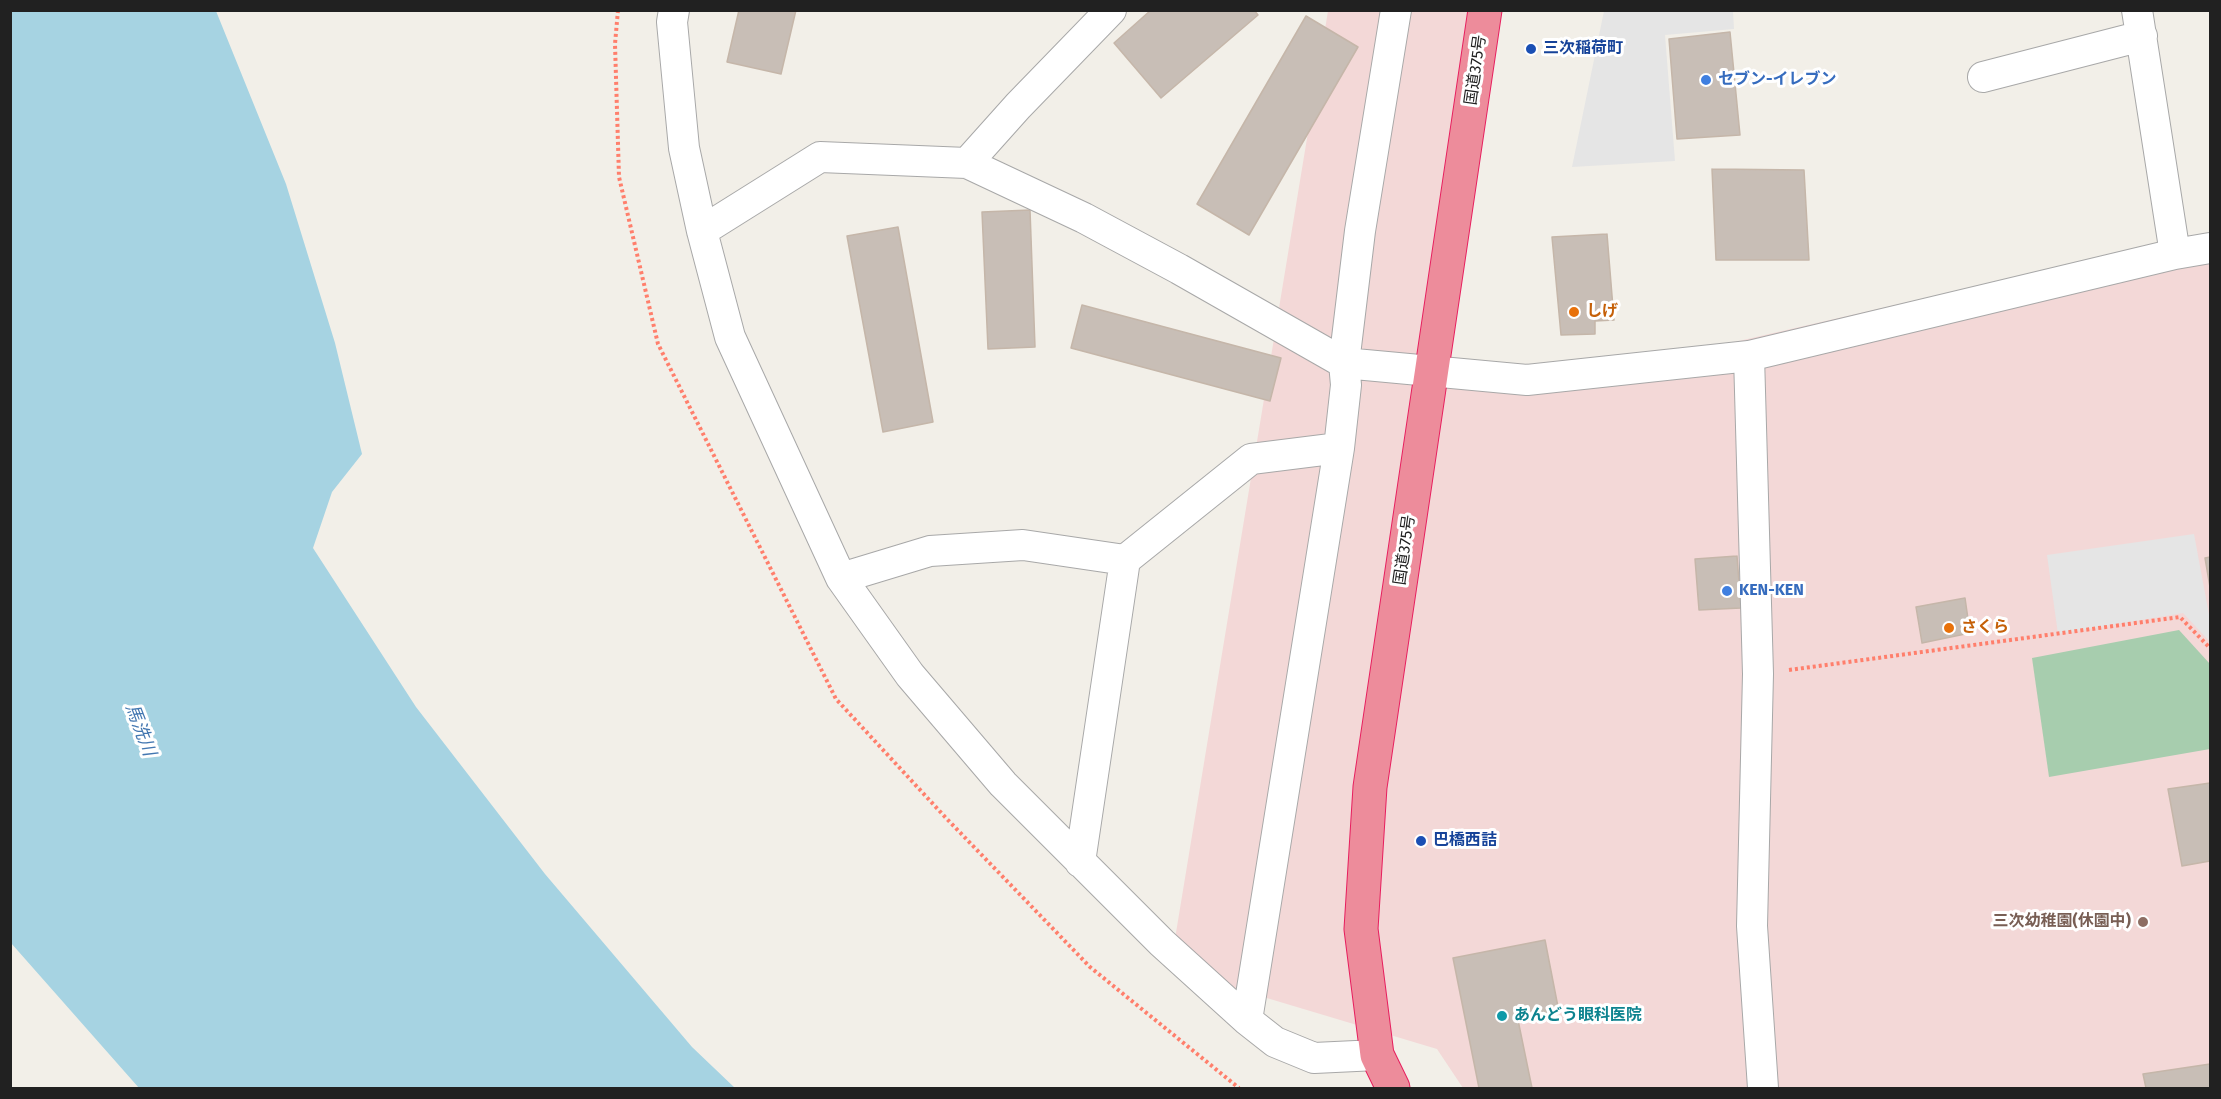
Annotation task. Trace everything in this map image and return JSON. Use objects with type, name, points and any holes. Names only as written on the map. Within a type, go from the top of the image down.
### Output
[{"type":"highway","name":"国道375号","points":[[1393,1089],[1377,1055],[1361,929],[1370,787],[1485,10]]},
{"type":"street","points":[[674,10],[672,22],[684,148],[702,231],[730,337],[840,578],[910,675],[1004,784],[1162,943],[1247,1020],[1275,1042],[1314,1058],[1377,1055]]},
{"type":"street","points":[[967,164],[1018,106],[1111,10]]},
{"type":"street","points":[[1247,1020],[1340,448],[1346,385],[1344,363],[1360,231],[1394,11]]},
{"type":"street","points":[[1983,76],[2140,23],[2175,254]]},
{"type":"street","points":[[702,231],[820,157],[967,164],[1084,218],[1179,268],[1344,363],[1527,380],[1749,356],[2175,254],[2211,248]]},
{"type":"street","points":[[1749,356],[1758,674],[1752,926],[1763,1089]]},
{"type":"street","points":[[1080,862],[1125,560],[1251,459],[1340,448]]},
{"type":"street","points":[[840,578],[930,552],[1023,545],[1125,560]]},
{"type":"path","points":[[1758,674],[2180,618],[2211,648]]},
{"type":"shaded area","points":[[1328,11],[1488,11],[1433,373],[1639,364],[1969,288],[2210,243],[2210,1088],[1463,1088],[1437,1049],[1170,969]]},
{"type":"shaded area","points":[[1604,11],[1733,11],[1734,29],[1665,35],[1675,161],[1572,167]]},
{"type":"shaded area","points":[[2194,534],[2210,620],[2210,642],[2183,613],[2058,634],[2047,555]]},
{"type":"green space","points":[[2179,630],[2210,664],[2210,749],[2049,777],[2032,658]]},
{"type":"water","name":"馬洗川","points":[[10,11],[216,11],[286,184],[335,343],[362,454],[332,492],[313,548],[416,707],[545,874],[692,1047],[735,1088],[139,1088],[11,943]]},
{"type":"building","points":[[739,10],[796,10],[781,74],[727,62]]},
{"type":"building","points":[[1151,10],[1254,10],[1258,15],[1161,98],[1114,43]]},
{"type":"building","points":[[1306,16],[1358,47],[1249,235],[1197,204]]},
{"type":"building","points":[[1730,32],[1740,135],[1677,139],[1669,39]]},
{"type":"building","points":[[1712,169],[1804,170],[1809,260],[1716,260]]},
{"type":"building","points":[[1030,210],[1035,347],[988,349],[982,212]]},
{"type":"building","points":[[898,227],[933,422],[883,432],[847,236]]},
{"type":"building","points":[[1607,234],[1614,320],[1595,321],[1595,334],[1561,335],[1552,237]]},
{"type":"building","points":[[1082,305],[1281,358],[1270,401],[1071,348]]},
{"type":"building","points":[[1737,556],[1741,608],[1699,610],[1695,559]]},
{"type":"building","points":[[2210,557],[2210,587],[2205,558]]},
{"type":"building","points":[[1965,598],[1970,633],[1922,643],[1916,607]]},
{"type":"building","points":[[2210,783],[2210,861],[2182,866],[2168,789]]},
{"type":"building","name":"あんどう眼科医院","points":[[1545,940],[1559,1012],[1518,1020],[1532,1088],[1479,1088],[1453,958]]},
{"type":"building","points":[[2210,1064],[2210,1088],[2146,1088],[2143,1074]]},
{"type":"place","name":"三次稲荷町","points":[[1531,49]]},
{"type":"place","name":"セブン-イレブン","points":[[1706,80]]},
{"type":"place","name":"しげ","points":[[1574,312]]},
{"type":"place","name":"KEN-KEN","points":[[1727,591]]},
{"type":"place","name":"さくら","points":[[1949,628]]},
{"type":"place","name":"巴橋西詰","points":[[1421,841]]},
{"type":"place","name":"三次幼稚園(休園中)","points":[[2143,922]]},
{"type":"place","name":"あんどう眼科医院","points":[[1502,1016]]}]
